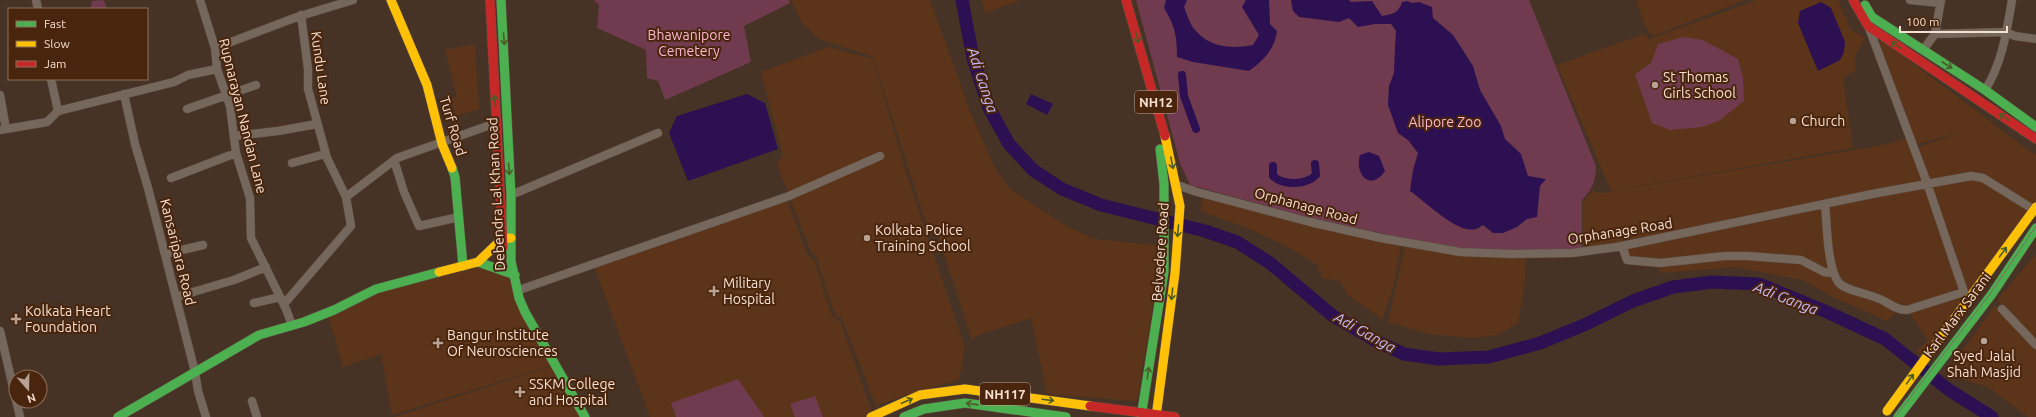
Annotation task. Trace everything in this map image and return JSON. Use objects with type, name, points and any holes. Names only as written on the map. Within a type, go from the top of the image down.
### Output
[{"type":"main road","name":"Turf Road","points":[[391,0],[427,85],[441,143],[455,177],[463,266]]},
{"type":"main road","points":[[118,417],[172,388],[195,372],[259,335],[334,310],[376,289],[478,262],[506,238],[496,123],[490,0]]},
{"type":"main road","name":"Debendra Lal Khan Road","points":[[501,0],[506,125],[511,195],[506,238],[511,261],[511,274],[519,290],[519,298],[525,312],[584,417]]},
{"type":"main road","points":[[1116,0],[1122,20]]},
{"type":"main road","name":"Belvedere Road","points":[[1126,0],[1170,152],[1180,206],[1176,256],[1156,416]]},
{"type":"main road","points":[[1853,0],[1870,22],[2036,139]]},
{"type":"main road","points":[[1862,0],[1870,22],[1923,50],[1985,90],[2036,127]]},
{"type":"main road","name":"Belvedere Road","points":[[1128,42],[1161,154],[1164,184],[1162,200],[1164,272],[1142,414]]},
{"type":"main road","points":[[1885,414],[2036,208]]},
{"type":"main road","name":"Karl Marx Sarani","points":[[1898,417],[1907,403],[1992,294],[2034,234]]},
{"type":"main road","points":[[478,262],[511,274],[520,314],[576,417]]},
{"type":"main road","name":"NH117","points":[[871,417],[920,395],[964,389],[1142,414]]},
{"type":"main road","points":[[904,417],[924,409],[965,403],[1066,417]]},
{"type":"main road","points":[[1885,414],[1907,403]]},
{"type":"main road","points":[[1142,414],[1175,417]]},
{"type":"street","name":"Rupnarayan Nandan Lane","points":[[200,0],[215,48],[216,69],[230,106],[236,153],[250,198],[251,238],[266,267],[292,325]]},
{"type":"street","points":[[215,48],[301,16],[353,0]]},
{"type":"street","points":[[1910,0],[1940,2],[1935,34],[1923,50]]},
{"type":"street","points":[[1985,90],[1996,65],[2006,32],[2012,0]]},
{"type":"street","name":"Kundu Lane","points":[[282,301],[351,226],[346,197],[325,154],[308,89],[308,69],[301,16]]},
{"type":"street","points":[[1825,204],[1833,273],[1840,283],[1846,287],[1885,301],[1897,310],[1907,310],[1964,292],[1870,22]]},
{"type":"street","points":[[1935,34],[2006,32],[2015,36],[2036,39]]},
{"type":"street","points":[[0,95],[3,129],[47,122],[58,111],[174,82],[188,75],[216,69]]},
{"type":"street","points":[[51,80],[58,111]]},
{"type":"street","points":[[187,109],[256,85]]},
{"type":"street","name":"Kansaripara Road","points":[[124,94],[135,144],[165,254],[195,372],[198,391],[206,417]]},
{"type":"street","points":[[346,197],[394,160],[496,123]]},
{"type":"street","name":"Kundu Lane","points":[[234,136],[278,131],[317,124]]},
{"type":"street","points":[[511,195],[658,133]]},
{"type":"street","points":[[171,178],[236,153]]},
{"type":"street","points":[[292,163],[325,154]]},
{"type":"street","points":[[519,290],[789,196],[880,156]]},
{"type":"street","points":[[394,160],[404,192],[419,226],[459,217]]},
{"type":"street","name":"Orphanage Road","points":[[1176,184],[1197,192],[1240,202],[1310,222],[1430,248],[1460,252],[1513,254],[1572,253],[1622,246],[1927,183],[1971,176],[1983,178],[2036,211]]},
{"type":"street","points":[[165,254],[203,245]]},
{"type":"street","points":[[1622,246],[1627,260],[1660,263],[1725,256],[1748,256],[1801,260],[1824,272],[1833,273]]},
{"type":"street","points":[[176,297],[234,280],[266,267]]},
{"type":"street","points":[[254,303],[282,301]]},
{"type":"street","points":[[2002,308],[2036,345]]},
{"type":"street","points":[[0,330],[1,342],[20,417]]},
{"type":"street","points":[[252,401],[257,417]]},
{"type":"shaded area","points":[[791,0],[930,0],[971,114],[995,168],[1011,190],[1068,227],[1094,239],[1163,246],[1137,401],[1047,394],[1031,318],[981,334],[972,340],[937,233],[929,233],[873,57],[819,39],[802,23]]},
{"type":"shaded area","points":[[982,0],[1021,0],[985,13]]},
{"type":"shaded area","points":[[1166,0],[1187,0],[1184,7],[1187,16],[1193,28],[1201,36],[1214,44],[1237,47],[1253,45],[1259,35],[1242,7],[1246,0],[1269,0],[1270,24],[1277,31],[1274,43],[1268,54],[1249,71],[1193,62],[1177,57],[1175,31],[1164,8]]},
{"type":"shaded area","points":[[1291,0],[1349,0],[1351,2],[1372,1],[1382,16],[1389,15],[1397,11],[1402,2],[1407,1],[1412,3],[1419,2],[1432,7],[1433,18],[1453,35],[1473,66],[1480,90],[1501,126],[1505,139],[1521,154],[1528,176],[1546,179],[1540,186],[1537,217],[1527,219],[1517,227],[1503,233],[1493,233],[1483,225],[1476,229],[1468,229],[1459,227],[1450,222],[1410,191],[1413,170],[1418,153],[1408,140],[1398,133],[1388,105],[1389,86],[1394,73],[1396,31],[1391,24],[1375,24],[1358,27],[1349,18],[1339,22],[1299,17],[1293,11]]},
{"type":"shaded area","points":[[1636,0],[1745,0],[1653,36],[1646,28]]},
{"type":"shaded area","points":[[1757,0],[1838,0],[1850,29],[1865,38],[1854,58],[1856,71],[1843,77],[1853,148],[1611,191],[1557,65],[1644,34],[1650,39]]},
{"type":"shaded area","points":[[1821,2],[1831,8],[1845,42],[1844,52],[1840,60],[1818,71],[1798,23],[1800,11]]},
{"type":"shaded area","points":[[1877,41],[1885,42],[2020,144],[2017,149],[2021,145],[2036,155],[2036,215],[1930,359],[1916,352],[1928,340],[1909,312],[1895,313],[1887,321],[1833,297],[1803,280],[1736,267],[1660,273],[1658,262],[1629,258],[1624,248],[1925,186],[1916,148],[1964,131],[1914,145]]},
{"type":"shaded area","points":[[475,44],[479,109],[456,116],[451,99],[457,97],[445,50]]},
{"type":"shaded area","name":"Kolkata Police Training School","points":[[828,47],[873,59],[906,172],[965,348],[959,380],[903,396],[876,406],[842,319],[835,315],[816,256],[811,252],[777,164],[783,155],[761,72]]},
{"type":"shaded area","points":[[747,94],[765,103],[778,149],[688,181],[669,133],[677,116]]},
{"type":"shaded area","points":[[1031,94],[1053,104],[1047,115],[1026,104]]},
{"type":"shaded area","points":[[1909,138],[1926,182],[1583,250],[1583,201],[1593,191],[1602,193],[1883,145]]},
{"type":"shaded area","points":[[1369,152],[1379,156],[1385,171],[1380,177],[1374,180],[1365,178],[1359,169],[1360,155]]},
{"type":"shaded area","points":[[1203,197],[1401,246],[1393,288],[1382,319],[1348,295],[1340,281],[1322,278],[1317,265],[1294,250],[1252,230],[1201,211]]},
{"type":"shaded area","name":"Military Hospital","points":[[787,200],[807,254],[814,260],[832,316],[840,321],[872,412],[865,417],[650,417],[594,266]]},
{"type":"shaded area","points":[[1405,247],[1526,257],[1525,281],[1518,323],[1497,335],[1472,338],[1429,334],[1388,322]]},
{"type":"shaded area","points":[[2036,254],[2036,343],[1997,300]]},
{"type":"shaded area","name":"Bangur Institute Of Neurosciences","points":[[477,265],[511,279],[552,365],[392,415],[381,354],[343,367],[328,315],[376,292]]},
{"type":"shaded area","points":[[1995,305],[2036,348],[2036,417],[2028,417],[1988,387],[1964,380],[1952,365]]},
{"type":"shaded area","name":"SSKM College and Hospital","points":[[552,366],[580,417],[394,417]]},
{"type":"green space","points":[[103,0],[106,8],[90,8],[92,1]]},
{"type":"green space","name":"Bhawanipore Cemetery","points":[[594,0],[789,0],[790,3],[744,26],[751,62],[665,100],[658,81],[647,78],[646,50],[597,28],[599,5]]},
{"type":"green space","name":"Alipore Zoo","points":[[1136,0],[1529,0],[1596,166],[1593,185],[1582,200],[1582,250],[1460,251],[1300,215],[1190,185],[1180,163]]},
{"type":"green space","points":[[1683,37],[1703,40],[1738,59],[1743,78],[1744,101],[1720,120],[1703,127],[1670,130],[1652,123],[1635,74],[1651,63],[1658,44]]},
{"type":"green space","points":[[738,379],[764,417],[676,417],[671,403]]},
{"type":"green space","points":[[815,396],[823,417],[795,417],[790,404]]},
{"type":"waterway","name":"Adi Ganga","points":[[962,0],[973,58],[989,108],[1009,144],[1033,170],[1062,189],[1101,205],[1205,231],[1237,242],[1270,263],[1333,316],[1376,341],[1404,354],[1439,359],[1489,357],[1540,343],[1584,325],[1633,301],[1673,287],[1712,282],[1759,284],[1827,312],[1885,339],[1949,390],[1992,417]]},
{"type":"waterway","points":[[1182,75],[1184,96],[1196,129]]},
{"type":"waterway","points":[[1273,166],[1273,176],[1289,183],[1295,183],[1307,181],[1316,175],[1315,164]]},
{"type":"tram line","points":[[1895,417],[1990,294],[2036,226]]},
{"type":"traffic: fast","points":[[501,0],[511,195],[511,261],[519,298],[525,312],[585,417]]},
{"type":"traffic: fast","points":[[1865,5],[1872,17],[1985,90],[2036,127]]},
{"type":"traffic: fast","points":[[1141,417],[1164,272],[1164,184],[1160,149]]},
{"type":"traffic: fast","points":[[452,168],[455,177],[463,266]]},
{"type":"traffic: fast","points":[[1898,417],[1992,294],[2036,228]]},
{"type":"traffic: fast","points":[[478,262],[515,275]]},
{"type":"traffic: fast","points":[[118,417],[259,335],[304,322],[334,310],[376,289],[439,272]]},
{"type":"traffic: fast","points":[[904,417],[924,409],[965,403],[1066,417]]},
{"type":"traffic: slow","points":[[391,0],[427,85],[442,144],[452,168]]},
{"type":"traffic: slow","points":[[1156,417],[1175,273],[1180,206],[1165,136]]},
{"type":"traffic: slow","points":[[1887,411],[2036,207]]},
{"type":"traffic: slow","points":[[439,272],[478,262],[502,239],[511,238]]},
{"type":"traffic: slow","points":[[871,417],[920,395],[965,389],[1090,406]]},
{"type":"traffic: jam","points":[[490,0],[503,247]]},
{"type":"traffic: jam","points":[[1126,0],[1165,136]]},
{"type":"traffic: jam","points":[[1853,0],[1868,26],[2036,139]]},
{"type":"traffic: jam","points":[[1090,406],[1175,417]]},
{"type":"place","name":"St Thomas Girls School","points":[[1655,85]]},
{"type":"place","name":"Church","points":[[1793,121]]},
{"type":"place","name":"Kolkata Police Training School","points":[[867,238]]},
{"type":"place","name":"Military Hospital","points":[[714,291]]},
{"type":"place","name":"Kolkata Heart Foundation","points":[[16,319]]},
{"type":"place","name":"Syed Jalal Shah Masjid","points":[[1984,341]]},
{"type":"place","name":"Bangur Institute Of Neurosciences","points":[[438,343]]},
{"type":"place","name":"SSKM College and Hospital","points":[[520,392]]}]
